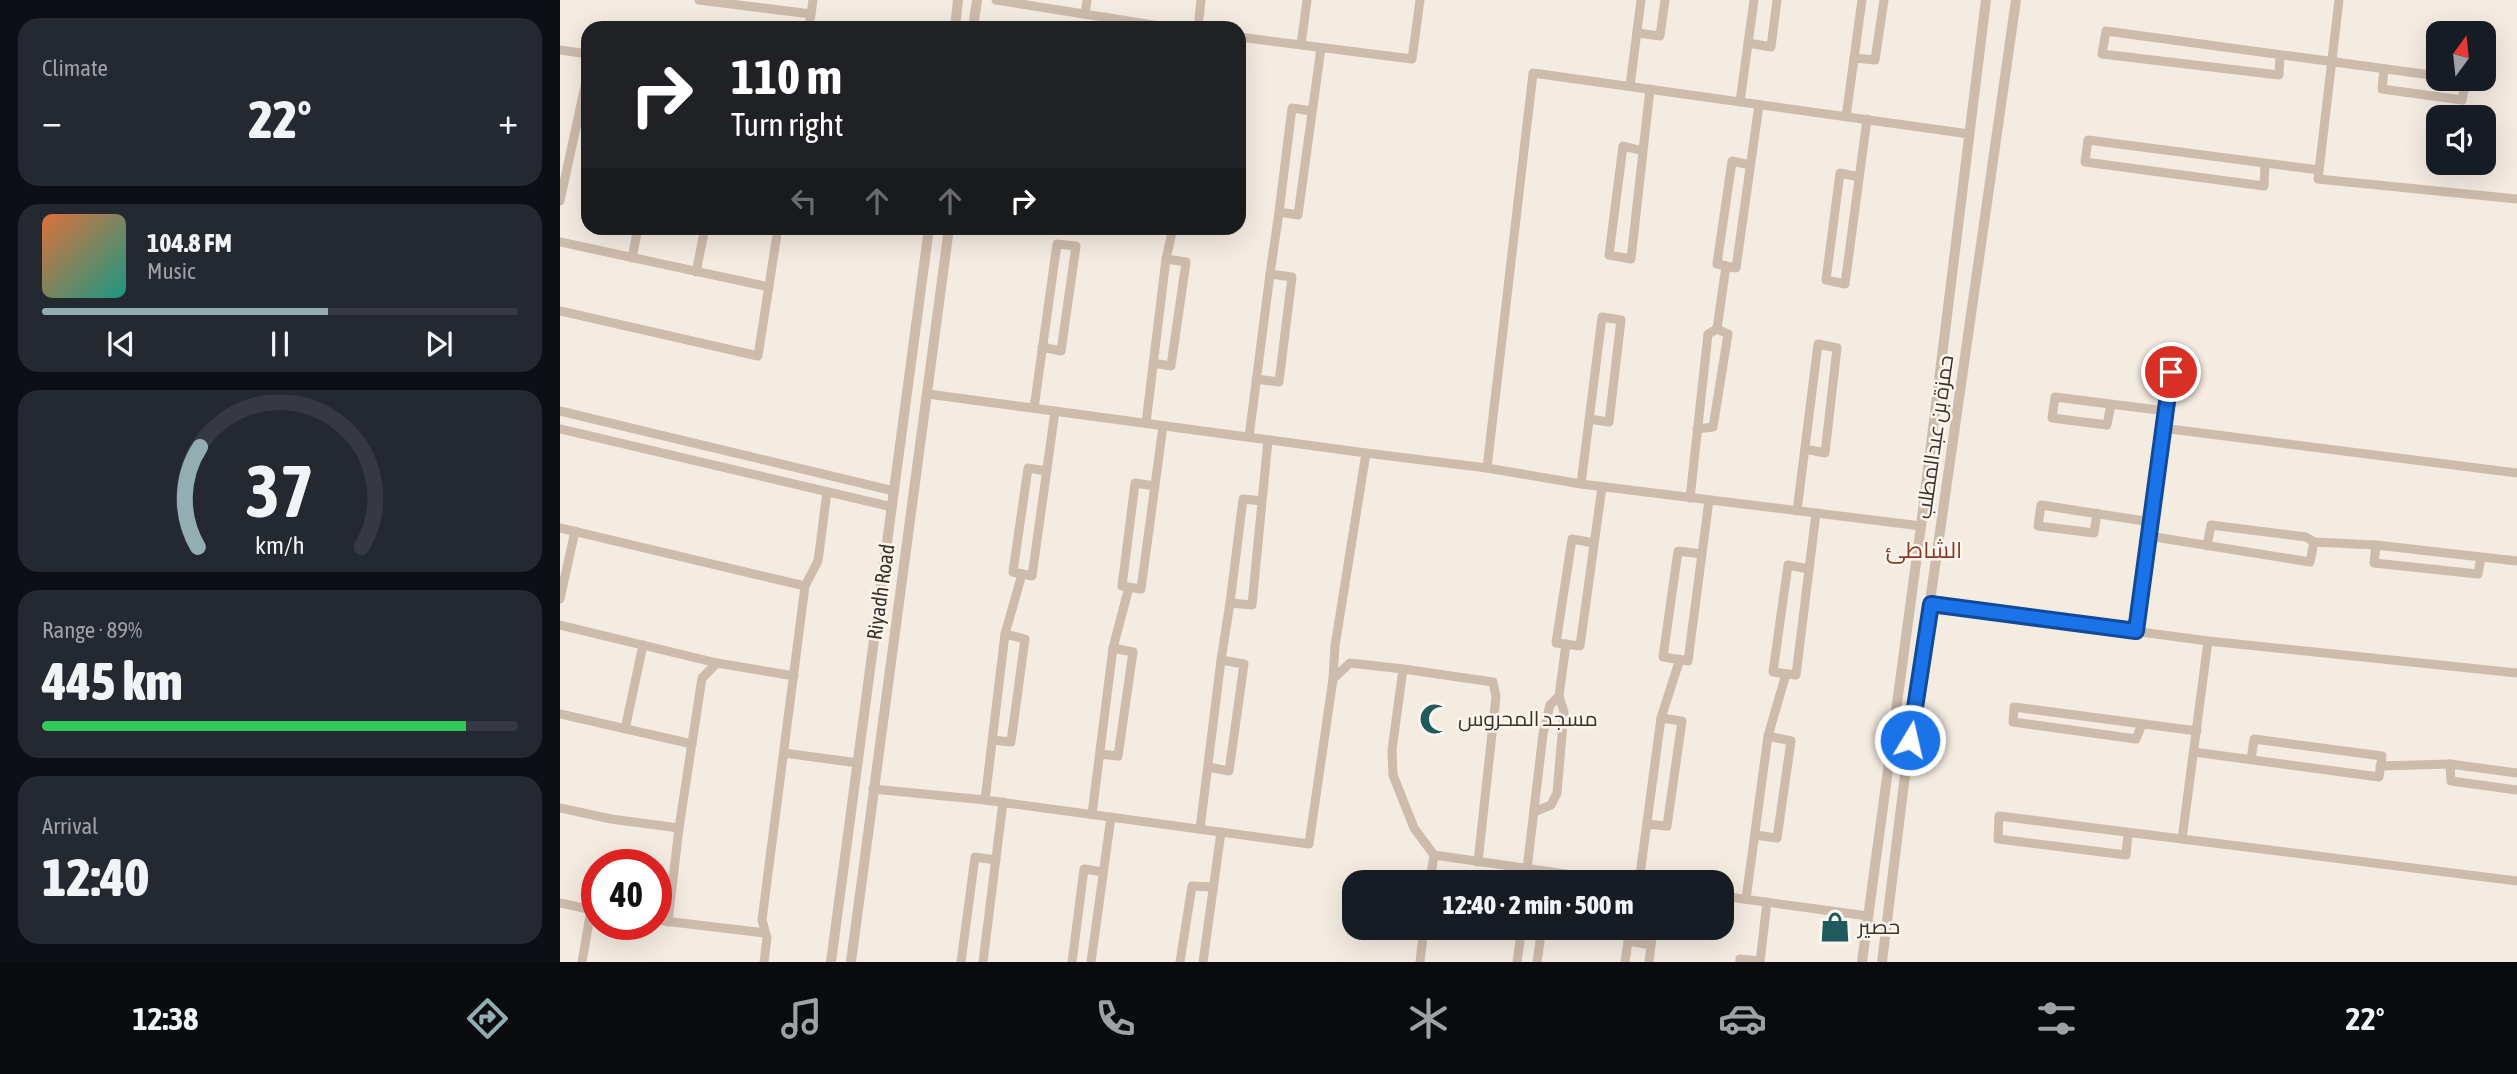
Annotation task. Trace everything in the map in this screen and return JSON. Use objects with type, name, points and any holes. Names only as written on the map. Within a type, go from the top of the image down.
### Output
[{"type":"street","points":[[699,0],[811,14]]},
{"type":"street","points":[[810,21],[813,0]]},
{"type":"street","points":[[956,21],[958,0]]},
{"type":"street","points":[[974,21],[977,0]]},
{"type":"street","points":[[996,0],[1129,21]]},
{"type":"street","points":[[1085,14],[1087,0]]},
{"type":"street","points":[[1199,21],[1201,0]]},
{"type":"street","points":[[1301,45],[1307,0]]},
{"type":"street","points":[[1246,38],[1412,59],[1420,0]]},
{"type":"street","points":[[1630,86],[1641,0]]},
{"type":"street","points":[[1637,33],[1660,37],[1665,0]]},
{"type":"street","points":[[1741,102],[1754,0]]},
{"type":"street","points":[[1748,43],[1771,47],[1776,0]]},
{"type":"street","points":[[1846,117],[1862,0]]},
{"type":"street","points":[[1854,58],[1875,60],[1884,0]]},
{"type":"street","name":"حمزة بن عبدالمطلب","points":[[1862,962],[1921,526],[1986,0]]},
{"type":"street","name":"حمزة بن عبدالمطلب","points":[[1882,962],[1904,783],[2016,0]]},
{"type":"street","points":[[2339,0],[2318,179],[2517,199]]},
{"type":"street","points":[[1104,21],[1105,17]]},
{"type":"street","points":[[2280,55],[2279,75],[2102,54],[2106,31],[2426,74]]},
{"type":"street","points":[[1279,212],[1298,215],[1321,48]]},
{"type":"street","points":[[560,50],[581,53]]},
{"type":"street","points":[[2384,69],[2382,89],[2462,100],[2464,91]]},
{"type":"street","points":[[1487,468],[1533,73],[1969,134]]},
{"type":"street","points":[[1643,151],[1623,146],[1609,255],[1631,259],[1650,89]]},
{"type":"street","points":[[560,201],[581,104]]},
{"type":"street","points":[[1750,165],[1732,161],[1717,264],[1736,268],[1759,104]]},
{"type":"street","points":[[1249,437],[1292,108],[1312,111]]},
{"type":"street","points":[[1859,177],[1840,173],[1826,280],[1845,284],[1867,120]]},
{"type":"street","points":[[2266,163],[2264,186],[2085,162],[2088,141],[2266,163],[2319,170]]},
{"type":"street","points":[[632,258],[637,235]]},
{"type":"street","points":[[696,272],[704,235]]},
{"type":"street","points":[[560,311],[758,356],[777,235]]},
{"type":"street","points":[[831,962],[928,235]]},
{"type":"street","name":"Riyadh Road","points":[[851,962],[948,235]]},
{"type":"street","points":[[1146,423],[1166,259],[1171,235]]},
{"type":"street","points":[[560,242],[769,287]]},
{"type":"street","points":[[1034,408],[1042,347],[1057,244],[1076,246],[1061,351],[1042,347]]},
{"type":"street","points":[[1153,363],[1171,366],[1186,262],[1166,259]]},
{"type":"street","points":[[1717,329],[1726,266]]},
{"type":"street","points":[[1256,379],[1279,382],[1292,277],[1270,274]]},
{"type":"street","points":[[1581,484],[1589,419],[1602,317],[1621,320],[1609,422],[1589,419]]},
{"type":"street","points":[[1689,498],[1708,334],[1717,329]]},
{"type":"street","points":[[1697,429],[1713,427],[1728,334],[1717,329]]},
{"type":"street","points":[[1797,511],[1818,344],[1837,348],[1825,453],[1805,449]]},
{"type":"street","points":[[2136,631],[2171,372]]},
{"type":"street","points":[[928,394],[1487,468],[1602,487],[1921,526]]},
{"type":"street","points":[[2111,404],[2107,425],[2052,418],[2055,397],[2111,404],[2166,411]]},
{"type":"street","points":[[560,411],[894,491]]},
{"type":"street","points":[[1047,471],[1028,468],[1013,572],[1032,576],[1047,471],[1055,411]]},
{"type":"street","points":[[1155,486],[1135,483],[1122,586],[1141,589],[1155,486],[1163,426]]},
{"type":"street","points":[[2162,428],[2517,473]]},
{"type":"street","points":[[560,429],[892,508]]},
{"type":"street","points":[[1230,603],[1251,605],[1268,440]]},
{"type":"street","points":[[873,789],[1003,802],[1309,844],[1333,679],[1335,646],[1366,453]]},
{"type":"street","points":[[1594,543],[1572,539],[1556,643],[1580,646],[1602,487]]},
{"type":"street","points":[[764,962],[765,933],[762,920],[805,586],[818,561],[827,492]]},
{"type":"street","points":[[1200,829],[1244,499],[1262,501]]},
{"type":"street","points":[[1702,554],[1678,551],[1663,657],[1688,661],[1702,554],[1709,500]]},
{"type":"street","points":[[2097,513],[2094,533],[2038,526],[2041,505],[2097,513],[2151,522]]},
{"type":"street","points":[[1809,569],[1788,565],[1773,672],[1796,676],[1809,569],[1815,513]]},
{"type":"street","points":[[2207,546],[2211,525],[2306,537],[2314,542],[2376,545],[2517,561]]},
{"type":"street","points":[[560,528],[805,586]]},
{"type":"street","points":[[560,599],[575,531]]},
{"type":"street","points":[[2149,536],[2310,562],[2314,542]]},
{"type":"street","points":[[2376,545],[2374,563],[2478,574],[2481,557]]},
{"type":"street","points":[[985,800],[1005,634],[1022,574]]},
{"type":"street","points":[[1092,814],[1113,648],[1129,587]]},
{"type":"street","points":[[1931,604],[2208,640],[2517,673]]},
{"type":"street","points":[[560,625],[717,663],[794,676]]},
{"type":"street","points":[[992,740],[1011,742],[1025,639],[1005,634]]},
{"type":"street","points":[[2182,839],[2208,640]]},
{"type":"street","points":[[1534,812],[1551,805],[1557,793],[1564,712],[1559,696],[1566,644]]},
{"type":"street","points":[[625,729],[643,645]]},
{"type":"street","points":[[1335,646],[1350,663],[1493,682],[1496,697],[1478,862]]},
{"type":"street","points":[[1100,754],[1118,757],[1133,652],[1113,648]]},
{"type":"street","points":[[672,888],[702,678],[701,659]]},
{"type":"street","points":[[1208,767],[1228,771],[1244,664],[1221,660]]},
{"type":"street","points":[[1641,870],[1661,718],[1680,660]]},
{"type":"street","points":[[702,678],[717,663]]},
{"type":"street","points":[[1333,679],[1350,663]]},
{"type":"street","points":[[1402,669],[1392,750],[1393,775],[1414,828],[1434,855],[1527,869],[1543,734],[1550,705],[1559,696]]},
{"type":"street","points":[[1746,899],[1768,736],[1786,674]]},
{"type":"street","points":[[2142,724],[2136,739],[2013,722],[2014,707],[2197,731]]},
{"type":"street","points":[[560,714],[692,744]]},
{"type":"street","points":[[1647,824],[1667,826],[1682,721],[1661,718]]},
{"type":"street","points":[[1894,732],[1910,740]]},
{"type":"street","points":[[1755,835],[1777,838],[1791,741],[1768,736]]},
{"type":"street","points":[[2194,752],[2251,760],[2379,777],[2382,756],[2254,739],[2251,760]]},
{"type":"street","points":[[784,753],[858,763]]},
{"type":"street","points":[[2381,766],[2449,764],[2517,773]]},
{"type":"street","points":[[2449,764],[2451,780],[2517,790]]},
{"type":"street","points":[[1888,775],[1904,783]]},
{"type":"street","points":[[983,962],[1003,802]]},
{"type":"street","points":[[560,808],[611,819],[679,828]]},
{"type":"street","points":[[2128,833],[2126,856],[1998,839],[1999,816],[2517,881]]},
{"type":"street","points":[[1091,962],[1111,817]]},
{"type":"street","points":[[1203,962],[1220,832]]},
{"type":"street","points":[[1432,870],[1434,855]]},
{"type":"street","points":[[961,962],[975,856],[996,860]]},
{"type":"street","points":[[1072,962],[1084,869],[1103,872]]},
{"type":"street","points":[[1180,962],[1192,886],[1213,887]]},
{"type":"street","points":[[1734,898],[1868,916]]},
{"type":"street","points":[[1740,962],[1740,959],[1760,962],[1767,902]]},
{"type":"street","points":[[560,903],[581,907]]},
{"type":"street","points":[[672,922],[765,933]]},
{"type":"street","points":[[582,962],[587,940]]},
{"type":"street","points":[[1420,962],[1423,940]]},
{"type":"street","points":[[1517,962],[1520,940]]},
{"type":"street","points":[[1537,962],[1540,940]]},
{"type":"street","points":[[1648,962],[1652,940]]},
{"type":"street","points":[[1625,962],[1628,941],[1651,945]]},
{"type":"place","name":"مسجد المحروس","points":[[1435,719]]},
{"type":"place","name":"حصير","points":[[1835,927]]},
{"type":"district","name":"الشاطئ","points":[[1924,550]]},
{"type":"route","points":[[1910,740],[1931,604],[2136,631],[2171,372]]}]
